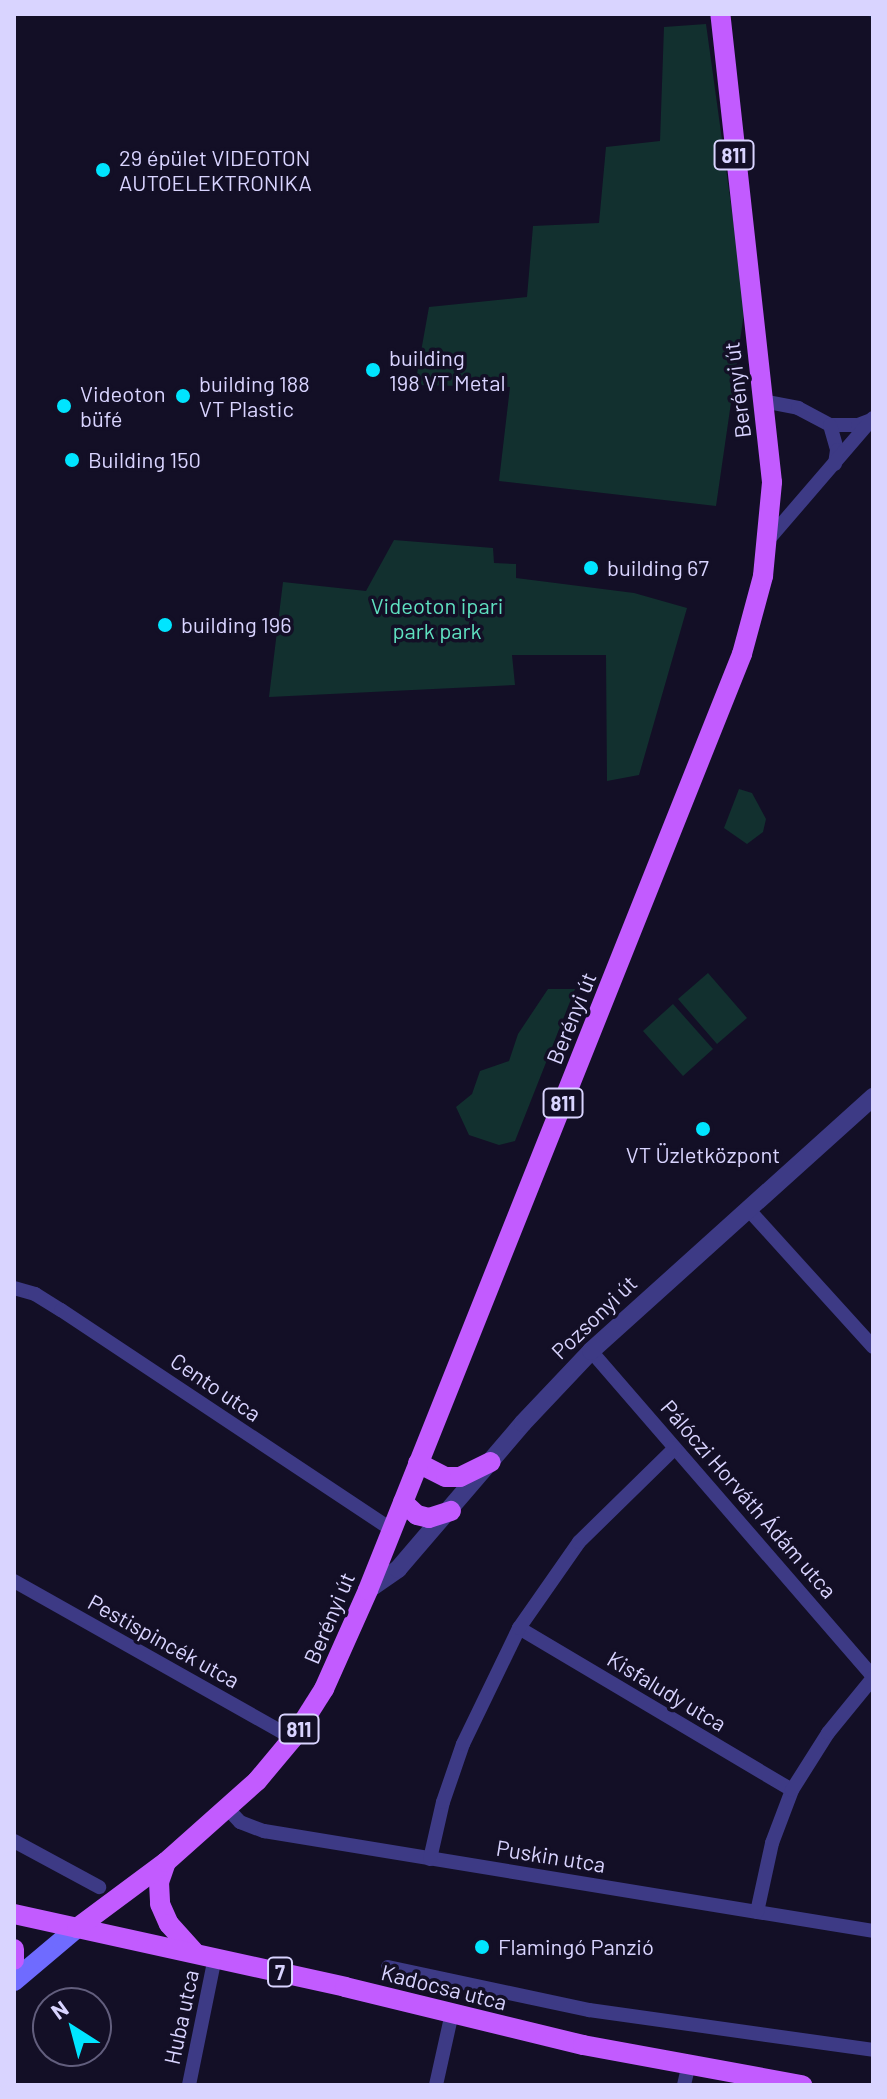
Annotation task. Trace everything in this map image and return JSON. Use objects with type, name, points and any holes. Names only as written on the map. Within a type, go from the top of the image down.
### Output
[{"type":"main road","name":"Berényi út","points":[[14,1981],[77,1928],[166,1862],[228,1809],[293,1738],[324,1689],[368,1590],[724,704],[759,602],[772,482],[720,14]]},
{"type":"main road","points":[[418,1463],[446,1477],[460,1477],[491,1462]]},
{"type":"main road","points":[[403,1502],[417,1515],[429,1518],[451,1511]]},
{"type":"main road","points":[[166,1862],[159,1882],[160,1904],[169,1924],[195,1953]]},
{"type":"main road","name":"7","points":[[14,1914],[77,1928]]},
{"type":"main road","name":"Kadocsa utca","points":[[77,1928],[452,2013],[686,2076],[802,2085]]},
{"type":"main road","points":[[14,1949],[14,1960]]},
{"type":"street","points":[[763,401],[798,408],[830,425],[858,425],[872,419]]},
{"type":"street","points":[[768,540],[872,419]]},
{"type":"street","points":[[830,425],[837,450],[834,465]]},
{"type":"street","name":"Pozsonyi út","points":[[368,1590],[398,1569],[591,1351],[873,1097]]},
{"type":"street","points":[[748,1209],[873,1347]]},
{"type":"street","name":"Cento utca","points":[[14,1288],[35,1294],[61,1310],[391,1529]]},
{"type":"street","name":"Pálóczi Horváth Ádám utca","points":[[591,1351],[873,1677]]},
{"type":"street","points":[[430,1859],[443,1802],[463,1744],[519,1628],[579,1542],[675,1448]]},
{"type":"street","name":"Pestispincék utca","points":[[14,1581],[293,1738]]},
{"type":"street","name":"Kisfaludy utca","points":[[519,1628],[792,1790]]},
{"type":"street","points":[[757,1912],[772,1843],[792,1790],[828,1733],[873,1677]]},
{"type":"street","name":"Puskin utca","points":[[228,1809],[240,1822],[264,1831],[873,1931]]},
{"type":"street","points":[[14,1841],[99,1887]]},
{"type":"street","name":"Huba utca","points":[[189,2085],[215,1957]]},
{"type":"street","name":"Kadocsa utca","points":[[388,1967],[589,2010],[873,2050]]},
{"type":"street","points":[[436,2085],[452,2013]]},
{"type":"green space","points":[[706,24],[745,306],[716,506],[499,481],[510,387],[415,385],[429,307],[527,297],[533,226],[599,223],[606,147],[660,141],[664,27]]},
{"type":"green space","name":"Videoton ipari park park","points":[[394,540],[493,548],[494,563],[516,564],[516,578],[634,593],[687,608],[639,775],[607,781],[606,655],[512,655],[515,685],[269,697],[283,582],[366,591]]},
{"type":"green space","points":[[739,789],[752,793],[766,819],[763,832],[747,844],[724,828]]},
{"type":"green space","points":[[708,973],[747,1018],[717,1044],[678,999]]},
{"type":"green space","points":[[548,989],[575,989],[515,1141],[499,1145],[469,1135],[456,1107],[472,1094],[480,1071],[509,1061],[518,1034]]},
{"type":"green space","points":[[673,1004],[713,1049],[683,1076],[643,1031]]},
{"type":"waterway","points":[[870,14],[873,17]]},
{"type":"place","name":"29 épület VIDEOTON AUTOELEKTRONIKA","points":[[103,170]]},
{"type":"place","name":"building 198 VT Metal","points":[[373,370]]},
{"type":"place","name":"building 188 VT Plastic","points":[[183,396]]},
{"type":"place","name":"Videoton büfé","points":[[64,406]]},
{"type":"place","name":"Building 150","points":[[72,460]]},
{"type":"place","name":"building 67","points":[[591,568]]},
{"type":"place","name":"building 196","points":[[165,625]]},
{"type":"place","name":"VT Üzletközpont","points":[[703,1129]]},
{"type":"place","name":"Flamingó Panzió","points":[[482,1947]]}]
